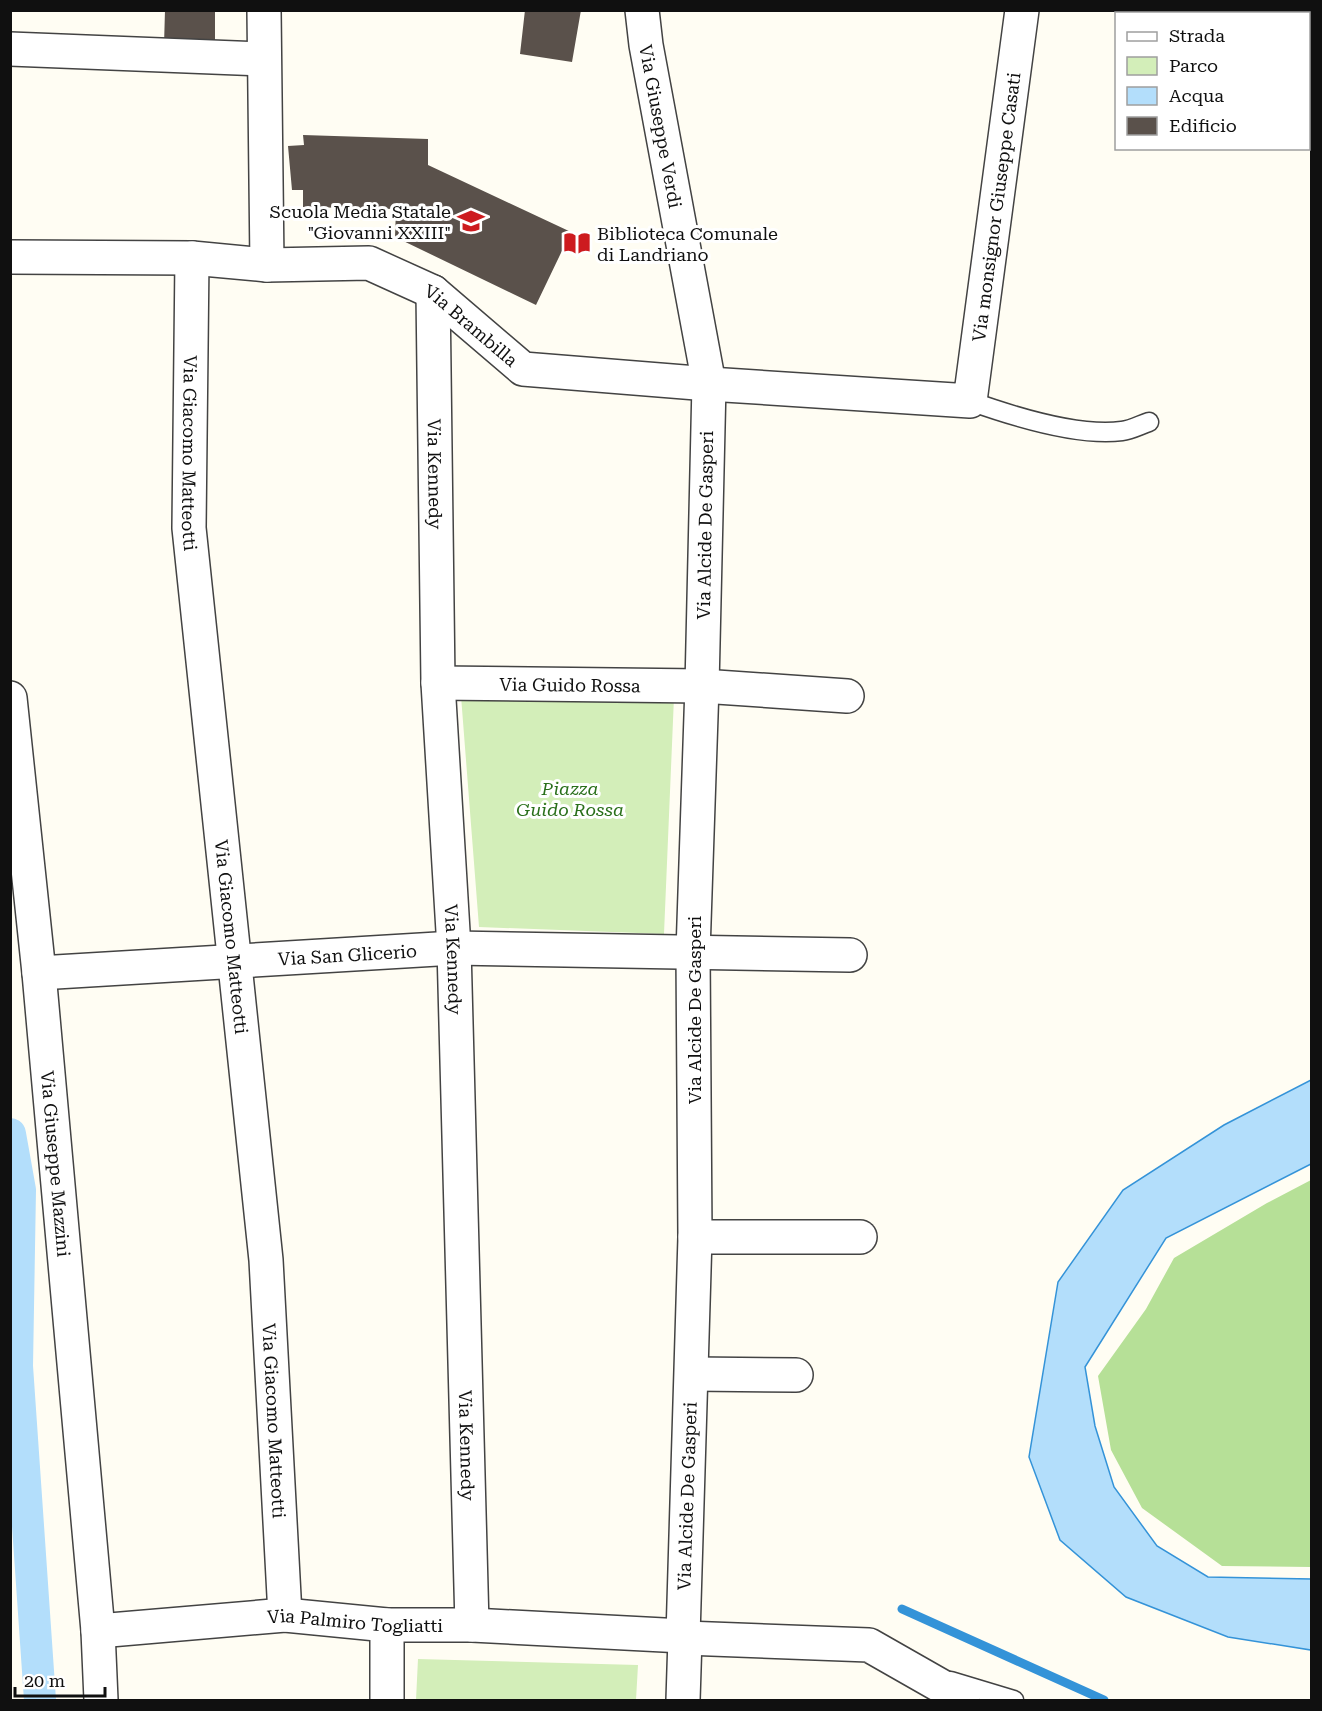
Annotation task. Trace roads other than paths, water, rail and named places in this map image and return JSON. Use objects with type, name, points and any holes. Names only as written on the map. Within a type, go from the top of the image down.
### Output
[{"type":"street","points":[[264,10],[267,265]]},
{"type":"street","name":"Via Giuseppe Verdi","points":[[642,10],[646,45],[709,384]]},
{"type":"street","name":"Via monsignor Giuseppe Casati","points":[[970,401],[1022,10]]},
{"type":"street","points":[[10,48],[264,59]]},
{"type":"street","name":"Via Brambilla","points":[[10,257],[192,258],[267,265],[369,263],[433,292],[523,369],[970,401]]},
{"type":"street","name":"Via Giacomo Matteotti","points":[[192,258],[189,528],[266,1260],[285,1615]]},
{"type":"street","name":"Via Kennedy","points":[[433,292],[438,683],[454,948],[472,1625]]},
{"type":"street","name":"Via Alcide De Gasperi","points":[[683,1701],[695,1237],[693,952],[709,384]]},
{"type":"street","name":"Via Guido Rossa","points":[[438,683],[702,686],[847,696]]},
{"type":"street","name":"Via Giuseppe Mazzini","points":[[10,698],[39,973],[98,1631]]},
{"type":"street","name":"Via San Glicerio","points":[[39,973],[454,948],[850,955]]},
{"type":"street","points":[[695,1237],[860,1237]]},
{"type":"street","points":[[692,1374],[796,1375]]},
{"type":"street","name":"Via Palmiro Togliatti","points":[[98,1631],[285,1615],[387,1625],[472,1625],[869,1645],[963,1701]]},
{"type":"street","points":[[387,1625],[387,1701]]},
{"type":"street","points":[[98,1631],[101,1701]]},
{"type":"lane","points":[[970,401],[1014,417],[1102,432],[1124,431],[1149,422]]},
{"type":"lane","points":[[912,1670],[989,1691],[1014,1701]]},
{"type":"water","points":[[1311,1080],[1311,1164],[1166,1238],[1085,1367],[1095,1426],[1114,1487],[1157,1546],[1208,1577],[1311,1579],[1311,1650],[1228,1637],[1126,1597],[1060,1540],[1029,1457],[1058,1282],[1123,1190],[1224,1125]]},
{"type":"waterway","points":[[10,1134],[20,1190],[17,1366],[40,1700]]},
{"type":"waterway","points":[[902,1609],[1104,1700]]},
{"type":"place","name":"Scuola Media Statale \"Giovanni XXIII\"","points":[[471,221]]},
{"type":"place","name":"Biblioteca Comunale di Landriano","points":[[577,243]]},
{"type":"park label","name":"Piazza Guido Rossa","points":[[570,798]]}]
